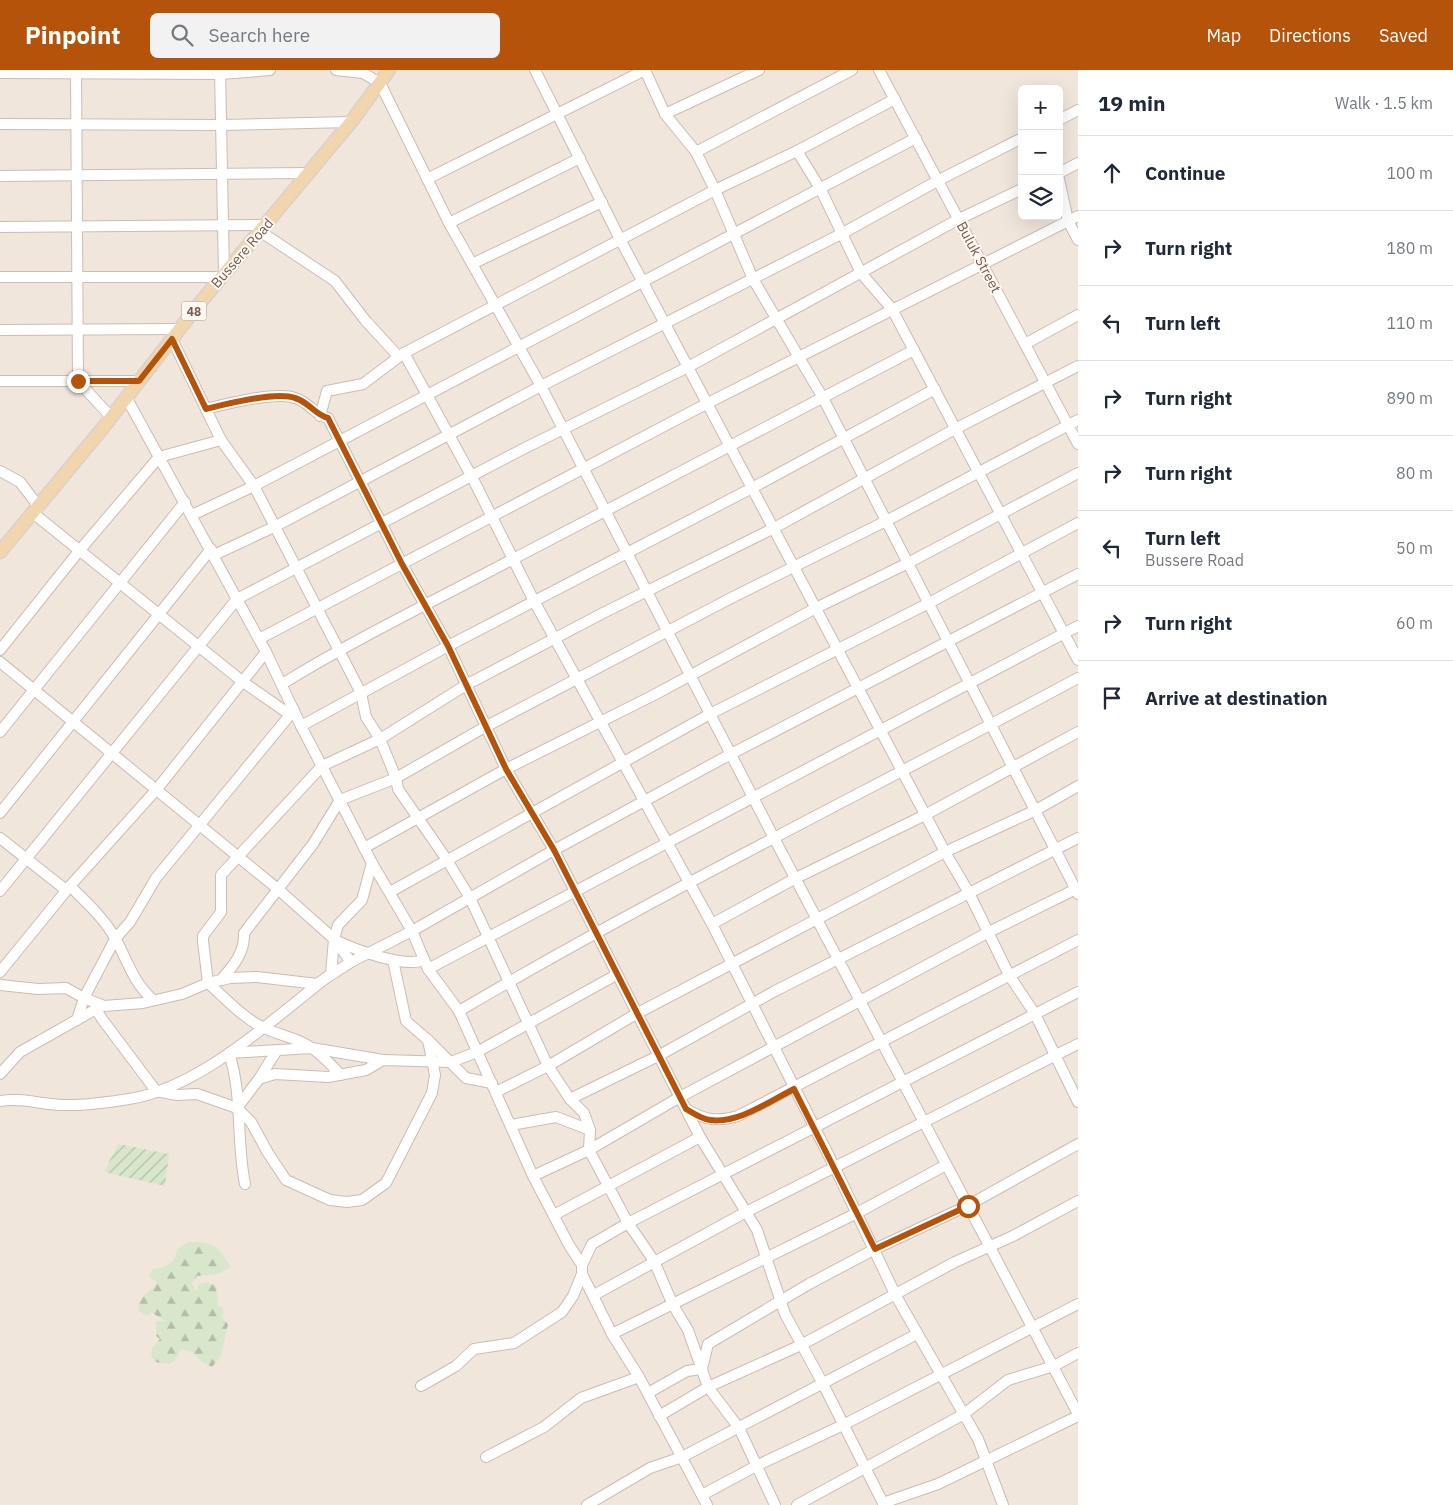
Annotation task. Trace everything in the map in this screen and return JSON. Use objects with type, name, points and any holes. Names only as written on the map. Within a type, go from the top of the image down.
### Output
[{"type":"main road","name":"Bussere Road","points":[[1,549],[36,510],[175,334],[351,122],[389,70]]},
{"type":"street","points":[[0,73],[270,70]]},
{"type":"street","points":[[206,409],[259,399],[294,397],[305,402],[320,416],[328,418],[402,564],[426,603],[448,646],[506,769],[554,850],[700,1137],[757,1230],[780,1300],[801,1345],[884,1504],[938,1484],[1078,1415],[1054,1366],[989,1247],[861,1000],[774,838],[541,386],[450,223],[380,83],[363,73],[336,70]]},
{"type":"street","points":[[535,70],[730,447],[904,772],[925,815],[969,893],[1009,975],[1035,1014],[1078,1101]]},
{"type":"street","points":[[427,179],[645,70],[665,114],[696,152],[715,190],[753,279],[823,398],[1077,890],[987,933],[680,1097],[590,1150],[533,1176]]},
{"type":"street","points":[[665,114],[759,70]]},
{"type":"street","points":[[696,152],[852,70]]},
{"type":"street","name":"Buluk Street","points":[[879,70],[1025,344],[1073,422],[1078,444]]},
{"type":"street","points":[[76,72],[78,381],[111,417]]},
{"type":"street","points":[[0,277],[223,276],[220,72]]},
{"type":"street","points":[[320,416],[326,391],[363,384],[402,355],[622,241],[715,190],[797,151],[895,99]]},
{"type":"street","points":[[1063,118],[1078,110]]},
{"type":"street","points":[[0,124],[221,125],[351,122]]},
{"type":"street","points":[[192,515],[254,486],[821,190],[916,138]]},
{"type":"street","points":[[0,813],[159,614],[213,552],[274,527],[541,386],[843,233],[939,180],[1018,140]]},
{"type":"street","points":[[797,151],[821,190],[861,273],[892,309],[1078,660]]},
{"type":"street","points":[[450,223],[580,158]]},
{"type":"street","points":[[1063,170],[1078,163]]},
{"type":"street","points":[[0,176],[309,173]]},
{"type":"street","points":[[0,891],[114,753],[237,599],[563,429],[688,367],[959,219],[1018,190]]},
{"type":"street","points":[[1063,198],[1068,221],[1078,240]]},
{"type":"street","points":[[474,264],[602,202]]},
{"type":"street","points":[[259,639],[318,610],[491,516],[708,403],[1078,216]]},
{"type":"street","points":[[0,227],[222,226],[264,229],[335,282],[365,320],[402,355],[427,395],[472,477],[534,601],[601,721],[665,843],[712,924],[835,1168],[896,1296],[916,1334],[964,1414],[988,1460],[1003,1505]]},
{"type":"street","points":[[1025,344],[1078,315]]},
{"type":"street","points":[[0,330],[175,334],[221,440],[254,486],[360,693],[366,717],[380,739],[396,778],[398,790],[447,860],[470,898],[490,937],[527,1023],[548,1066],[570,1099],[584,1113],[590,1130],[590,1150],[628,1223],[654,1261],[672,1305],[688,1330],[708,1387],[738,1428],[758,1465],[775,1505]]},
{"type":"street","points":[[282,684],[338,650],[426,603],[914,350]]},
{"type":"street","points":[[341,1075],[327,1059],[312,1048],[300,1041],[262,1027],[244,1015],[208,983],[203,936],[221,912],[221,875],[322,766],[380,739],[466,685],[774,528],[865,480],[955,429],[1078,366]]},
{"type":"street","points":[[0,380],[139,381]]},
{"type":"street","points":[[301,726],[448,646],[752,488],[842,438],[935,390]]},
{"type":"street","points":[[126,398],[213,552],[282,684],[292,712],[372,863],[412,931],[426,964],[459,1012],[533,1176],[582,1270],[612,1334],[648,1393],[708,1505]]},
{"type":"street","points":[[221,980],[234,965],[242,951],[244,933],[313,844],[340,800],[396,778],[485,727],[793,565],[886,521],[1073,422]]},
{"type":"street","points":[[0,650],[159,457],[221,440]]},
{"type":"street","points":[[0,471],[20,482],[36,510],[80,551],[243,682],[292,712]]},
{"type":"street","points":[[364,848],[506,769],[652,696],[816,608],[908,563],[1078,473]]},
{"type":"street","points":[[0,732],[185,502]]},
{"type":"street","points":[[390,892],[710,714],[1078,523]]},
{"type":"street","points":[[0,1074],[20,1052],[98,1007],[143,1004],[182,994],[208,983],[221,980],[258,977],[317,984],[351,962],[412,931],[643,801],[858,687],[949,642],[1078,574]]},
{"type":"street","points":[[334,939],[350,948],[370,952],[402,963],[426,964],[490,937],[575,890],[754,798],[1078,626]]},
{"type":"street","points":[[0,972],[68,888],[158,789],[266,652]]},
{"type":"street","points":[[0,662],[114,753],[279,890],[334,939],[351,962]]},
{"type":"street","points":[[459,1012],[596,933],[749,849],[904,772],[1078,678]]},
{"type":"street","points":[[77,1020],[84,998],[115,938],[130,922],[156,878],[292,712]]},
{"type":"street","points":[[712,924],[796,878],[925,815],[1078,732]]},
{"type":"street","points":[[393,960],[406,1021],[466,1078],[494,1088],[548,1066],[636,1014],[945,852],[1036,810],[1078,786]]},
{"type":"street","points":[[0,838],[93,908],[115,938],[132,974],[153,1000]]},
{"type":"street","points":[[570,1099],[658,1056],[838,959],[1078,838]]},
{"type":"street","points":[[0,1101],[10,1099],[65,1106],[131,1099],[184,1081],[229,1053],[331,974],[334,939],[338,925],[362,900],[372,863]]},
{"type":"street","points":[[686,1109],[710,1120],[725,1120],[738,1116],[794,1089],[1078,940]]},
{"type":"street","points":[[229,1053],[312,1048],[383,1060],[451,1062],[477,1052],[616,975]]},
{"type":"street","points":[[0,985],[38,989],[66,988],[98,1007],[156,1091],[177,1095],[196,1094],[213,1098],[224,1105],[237,1108],[251,1122],[286,1180],[330,1200],[347,1202],[362,1200],[386,1182],[432,1093],[435,1075],[428,1040]]},
{"type":"street","points":[[569,1245],[592,1244],[628,1223],[723,1176],[1078,992]]},
{"type":"street","points":[[594,1296],[654,1261],[746,1212],[1078,1044]]},
{"type":"street","points":[[237,1108],[260,1079],[277,1050]]},
{"type":"street","points":[[229,1053],[239,1094],[237,1108],[246,1184]]},
{"type":"street","points":[[260,1079],[275,1074],[328,1077],[341,1075],[366,1070],[383,1060]]},
{"type":"street","points":[[511,1125],[556,1117],[590,1130]]},
{"type":"street","points":[[554,1215],[700,1137]]},
{"type":"street","points":[[702,1369],[708,1344],[780,1300],[875,1249],[968,1206],[1078,1144]]},
{"type":"street","points":[[612,1334],[856,1213],[946,1165]]},
{"type":"street","points":[[659,1416],[708,1387],[801,1345],[896,1296],[955,1262],[989,1247],[1078,1201]]},
{"type":"street","points":[[421,1386],[456,1366],[474,1349],[514,1343],[562,1312],[573,1296],[592,1244]]},
{"type":"street","points":[[702,1495],[1078,1304]]},
{"type":"street","points":[[587,1505],[597,1502],[650,1468],[682,1457],[916,1334]]},
{"type":"street","points":[[797,1505],[964,1414],[991,1395],[1002,1383],[1054,1366],[1078,1353]]},
{"type":"street","points":[[648,1393],[687,1371],[702,1369]]},
{"type":"street","points":[[486,1458],[544,1428],[581,1398],[639,1377]]},
{"type":"shaded area","points":[[0,70],[1078,70],[1078,1505],[0,1505]]},
{"type":"green space","points":[[118,1144],[169,1154],[165,1186],[104,1172]]},
{"type":"green space","points":[[187,1242],[213,1246],[222,1253],[231,1267],[218,1274],[197,1276],[192,1283],[195,1290],[198,1291],[198,1285],[203,1283],[216,1286],[218,1306],[223,1308],[223,1319],[228,1324],[221,1356],[212,1367],[202,1362],[192,1352],[181,1349],[176,1359],[170,1364],[155,1362],[151,1356],[152,1348],[160,1339],[156,1336],[156,1321],[165,1321],[151,1312],[147,1316],[139,1311],[140,1302],[157,1283],[149,1276],[153,1269],[169,1264],[177,1250]]},
{"type":"route","points":[[78,381],[139,381],[172,339],[206,409],[231,402],[282,396],[294,397],[305,402],[320,416],[328,418],[402,564],[426,603],[448,646],[506,769],[554,850],[616,975],[686,1109],[710,1120],[725,1120],[738,1116],[794,1089],[875,1249],[968,1206]]}]
